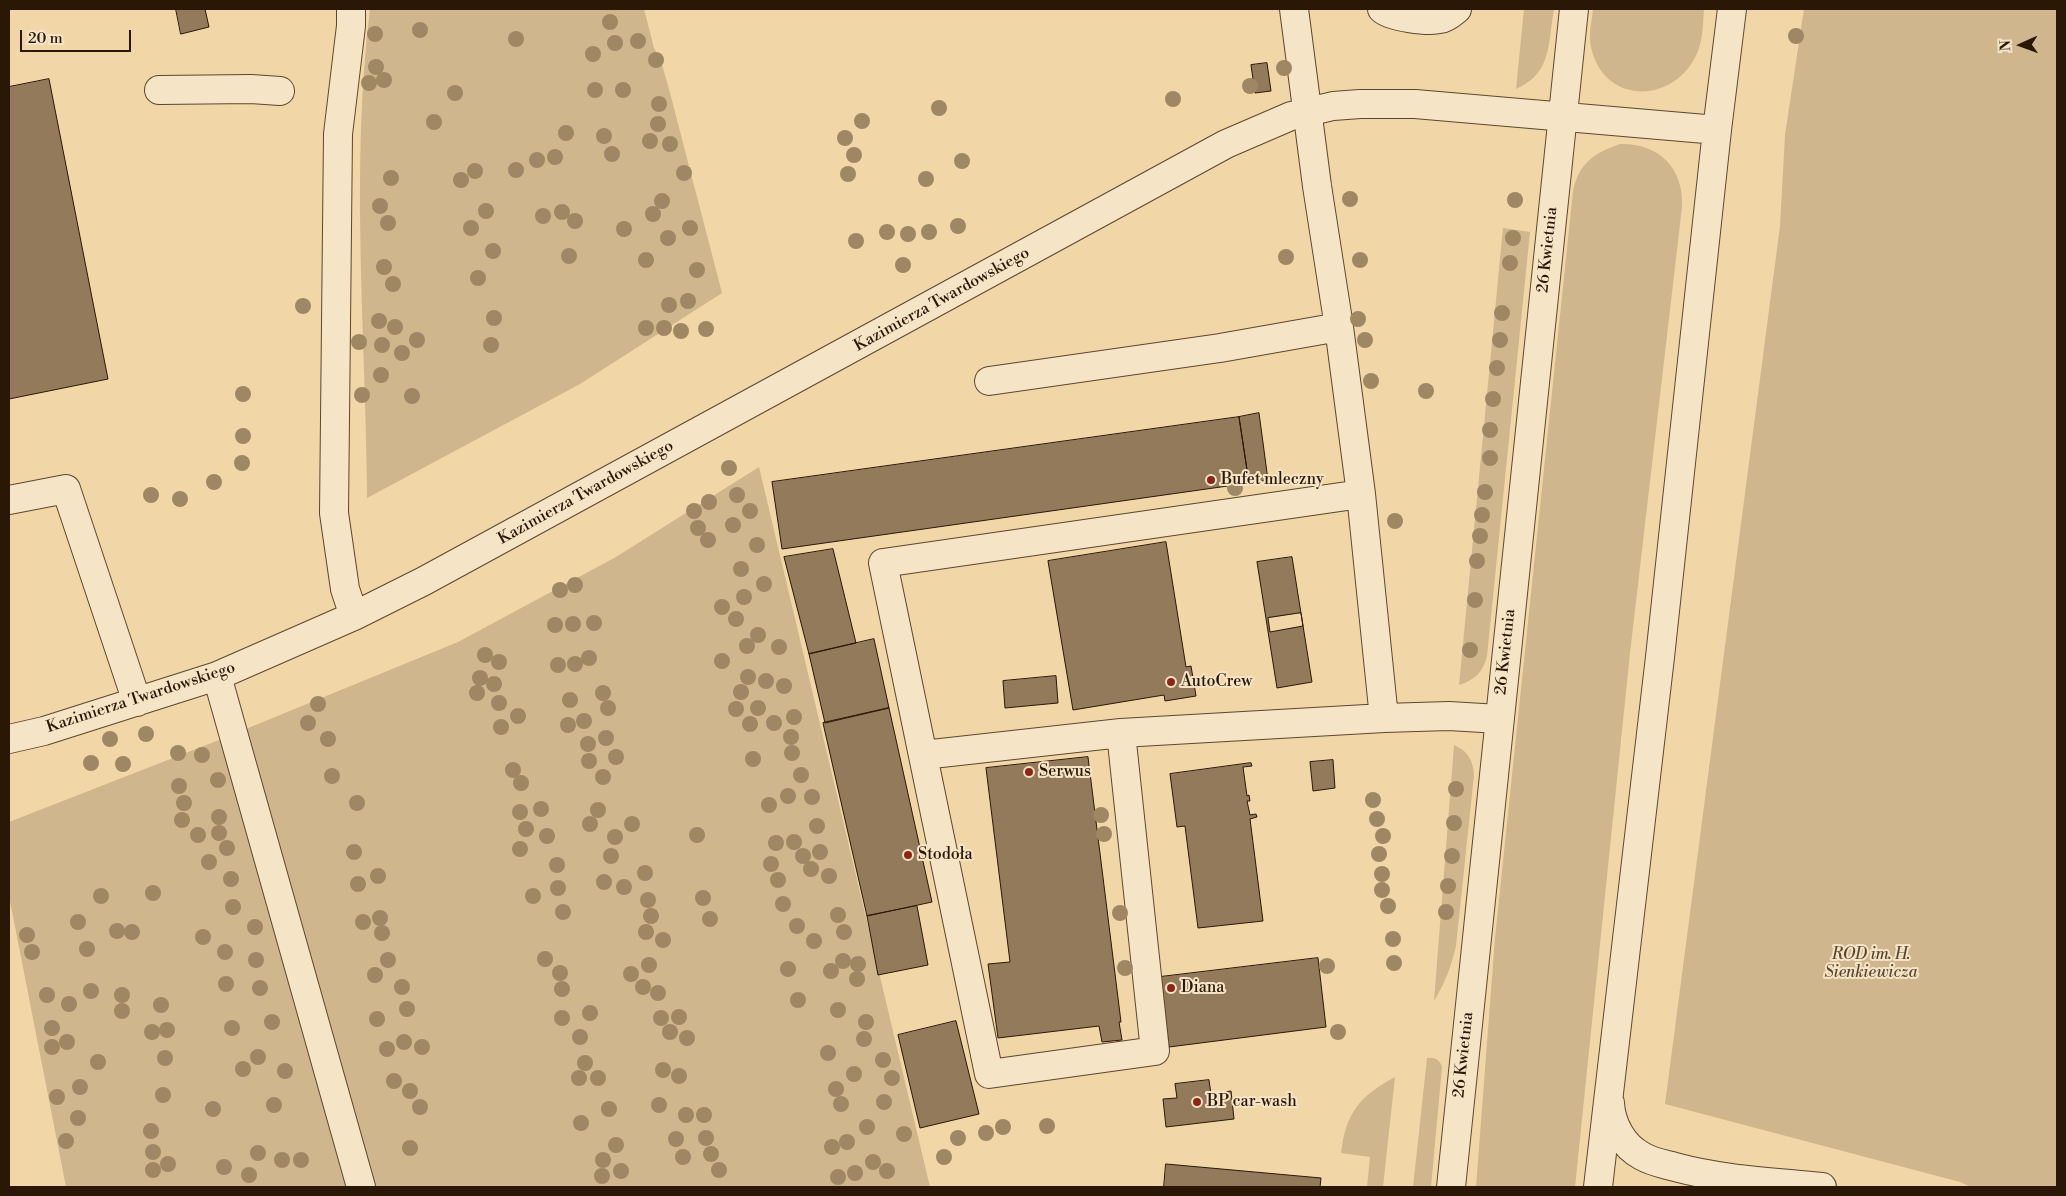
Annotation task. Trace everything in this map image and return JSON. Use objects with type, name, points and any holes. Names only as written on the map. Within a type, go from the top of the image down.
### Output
[{"type":"street","points":[[351,9],[351,26],[338,134],[334,513],[345,589],[354,616]]},
{"type":"street","points":[[1382,9],[1387,14],[1403,17],[1440,19],[1457,9]]},
{"type":"street","name":"26 Kwietnia","points":[[1451,1187],[1574,9]]},
{"type":"street","points":[[1598,1187],[1674,540],[1717,130],[1732,9]]},
{"type":"street","points":[[1296,19],[1318,192],[1339,328],[1361,494],[1384,718]]},
{"type":"street","points":[[159,90],[252,89],[280,91]]},
{"type":"street","name":"Kazimierza Twardowskiego","points":[[9,738],[44,731],[217,676],[354,616],[450,568],[1226,144],[1273,123],[1333,106],[1415,104],[1562,118]]},
{"type":"street","points":[[1562,118],[1717,130]]},
{"type":"street","points":[[989,381],[1220,348],[1339,328]]},
{"type":"street","points":[[9,500],[66,489],[137,702]]},
{"type":"street","points":[[1121,733],[1155,1051],[989,1074],[883,563],[1361,494]]},
{"type":"street","points":[[217,676],[361,1187]]},
{"type":"street","points":[[923,755],[1121,733],[1384,718],[1449,716],[1499,719]]},
{"type":"street","points":[[1609,1089],[1610,1115],[1618,1133],[1631,1148],[1643,1157],[1688,1170],[1748,1181],[1822,1187]]},
{"type":"street","points":[[1682,1187],[1748,1181]]},
{"type":"green space","points":[[370,9],[644,9],[654,48],[660,58],[669,89],[722,293],[580,384],[367,498],[360,192],[364,70]]},
{"type":"green space","points":[[1524,9],[1554,9],[1548,49],[1541,68],[1527,83],[1516,89]]},
{"type":"green space","points":[[1593,9],[1704,9],[1700,46],[1688,69],[1674,81],[1658,89],[1641,91],[1625,89],[1610,80],[1598,67],[1590,42]]},
{"type":"green space","name":"ROD im. H. Sienkiewicza","points":[[1804,9],[2057,9],[2057,1187],[1971,1187],[1960,1182],[1665,1104],[1780,226],[1785,135]]},
{"type":"green space","points":[[1620,144],[1646,148],[1666,160],[1674,170],[1679,181],[1682,193],[1682,207],[1630,653],[1575,1187],[1476,1187],[1495,938],[1573,191],[1579,173],[1589,160],[1595,155]]},
{"type":"green space","points":[[1503,228],[1530,232],[1487,656],[1478,675],[1470,681],[1459,685]]},
{"type":"green space","points":[[759,467],[930,1187],[66,1187],[9,896],[9,822],[219,740],[458,642],[616,557]]},
{"type":"green space","points":[[1454,745],[1463,750],[1469,757],[1474,775],[1456,946],[1447,975],[1434,1001]]},
{"type":"green space","points":[[1427,1058],[1437,1060],[1442,1067],[1431,1187],[1413,1187]]},
{"type":"green space","points":[[1395,1077],[1383,1187],[1367,1187],[1370,1157],[1341,1153],[1343,1139],[1351,1116],[1357,1107],[1372,1091]]},
{"type":"building","points":[[176,9],[205,9],[209,27],[181,34]]},
{"type":"building","points":[[1267,63],[1271,91],[1255,93],[1251,65]]},
{"type":"building","points":[[49,79],[108,379],[9,399],[9,87]]},
{"type":"building","points":[[1259,413],[1268,480],[1249,483],[1239,417]]},
{"type":"building","points":[[1239,417],[1249,483],[782,549],[772,482]]},
{"type":"building","points":[[1166,542],[1186,667],[1191,666],[1196,696],[1165,701],[1164,695],[1073,710],[1048,561]]},
{"type":"building","points":[[833,549],[856,643],[809,654],[784,557]]},
{"type":"building","points":[[1292,557],[1312,682],[1277,688],[1257,562]]},
{"type":"building","points":[[1301,613],[1303,626],[1270,632],[1268,618]]},
{"type":"building","points":[[874,639],[889,708],[825,723],[809,654]]},
{"type":"building","points":[[1056,676],[1058,703],[1005,708],[1003,681]]},
{"type":"building","points":[[889,708],[932,902],[867,916],[823,723]]},
{"type":"building","points":[[1088,757],[1122,1040],[1102,1042],[1099,1026],[998,1038],[988,964],[1010,962],[986,768]]},
{"type":"building","points":[[1333,760],[1335,788],[1313,791],[1310,762]]},
{"type":"building","points":[[1251,763],[1252,766],[1243,767],[1247,796],[1249,795],[1250,801],[1247,801],[1250,815],[1256,814],[1257,817],[1250,819],[1263,921],[1198,928],[1185,826],[1177,827],[1170,774]]},
{"type":"building","points":[[917,906],[928,965],[878,975],[867,916]]},
{"type":"building","points":[[1318,958],[1326,1027],[1169,1047],[1160,977]]},
{"type":"building","points":[[956,1021],[979,1114],[920,1128],[898,1035]]},
{"type":"building","name":"BP car-wash","points":[[1209,1080],[1211,1094],[1231,1091],[1234,1119],[1166,1127],[1163,1099],[1177,1098],[1175,1084]]},
{"type":"building","points":[[1166,1164],[1321,1178],[1320,1187],[1164,1187]]},
{"type":"place","name":"Bufet mleczny","points":[[1211,480]]},
{"type":"place","name":"AutoCrew","points":[[1171,682]]},
{"type":"place","name":"Serwus","points":[[1029,772]]},
{"type":"place","name":"Stodoła","points":[[908,855]]},
{"type":"place","name":"Diana","points":[[1171,988]]},
{"type":"place","name":"BP car-wash","points":[[1197,1102]]}]
